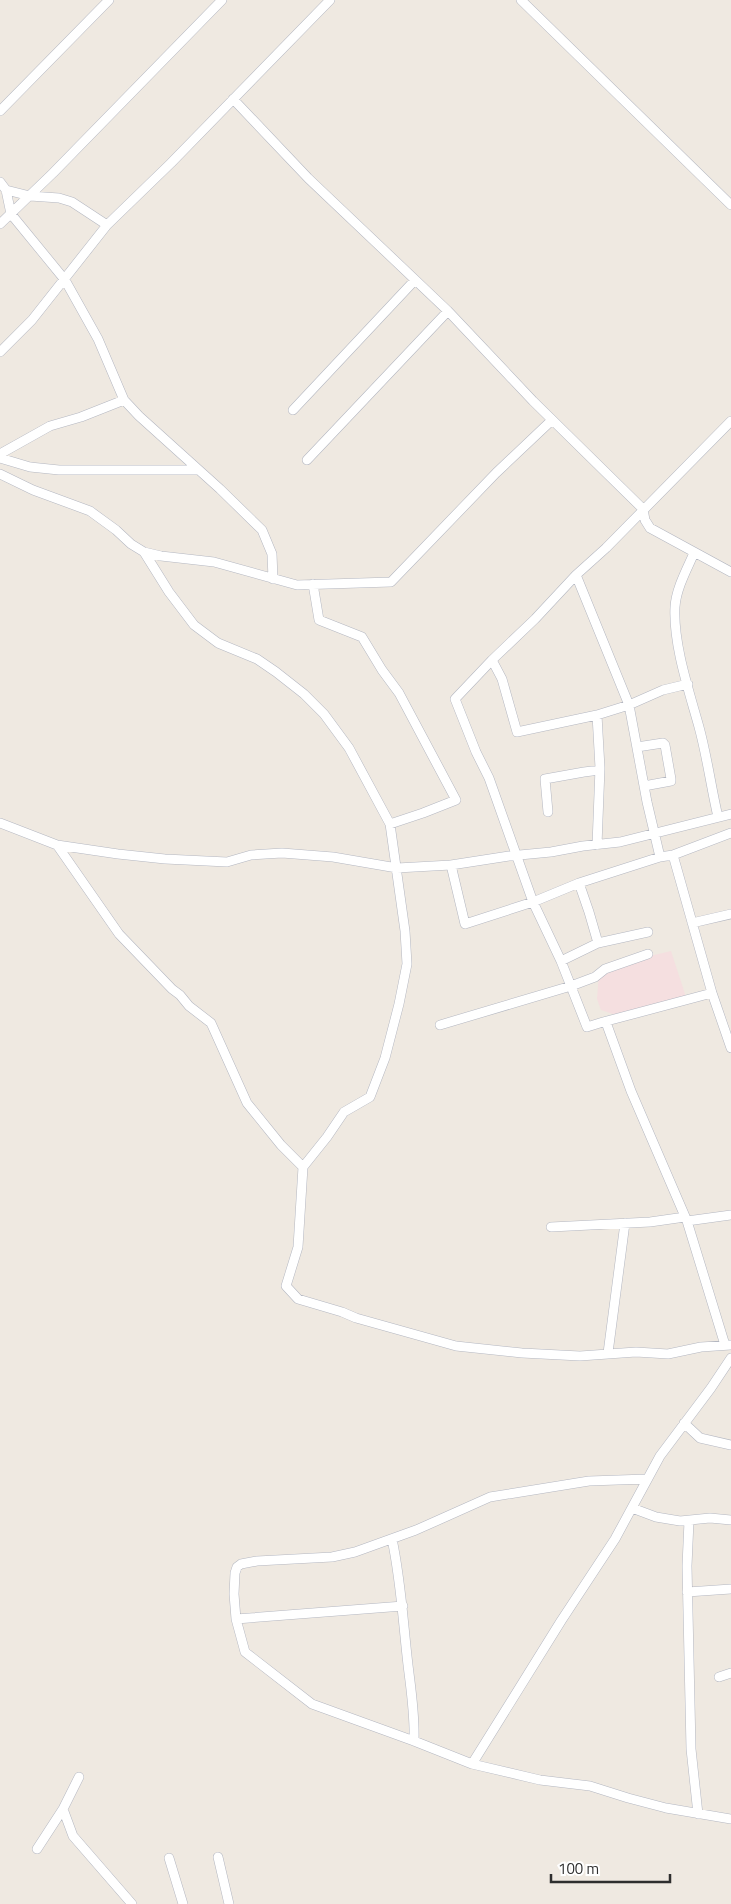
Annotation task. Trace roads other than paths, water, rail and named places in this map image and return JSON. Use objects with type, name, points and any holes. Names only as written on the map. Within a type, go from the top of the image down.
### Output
[{"type":"street","points":[[0,111],[109,0]]},
{"type":"street","points":[[0,224],[30,196],[222,0]]},
{"type":"street","points":[[0,352],[32,320],[107,225],[171,163],[330,0]]},
{"type":"street","points":[[521,0],[731,205]]},
{"type":"street","points":[[233,100],[308,178],[448,312],[552,420],[643,509],[645,520],[650,528],[731,572]]},
{"type":"street","points":[[0,182],[6,190],[11,214],[65,280],[98,338],[124,400],[139,416],[220,488],[262,530],[272,554],[273,579]]},
{"type":"street","points":[[6,190],[30,196],[59,198],[72,202],[107,225]]},
{"type":"street","points":[[293,410],[415,280]]},
{"type":"street","points":[[307,460],[448,312]]},
{"type":"street","points":[[0,456],[50,426],[81,417],[124,400]]},
{"type":"street","points":[[0,474],[33,490],[90,511],[144,552],[161,556],[214,562],[297,585],[391,582],[496,473],[552,420]]},
{"type":"street","points":[[712,993],[587,1027],[572,986],[533,902],[489,778],[476,752],[455,700],[576,575],[606,548],[731,421]]},
{"type":"street","points":[[0,456],[30,467],[59,470],[198,470]]},
{"type":"street","points":[[144,552],[169,592],[194,625],[218,643],[257,659],[276,672],[304,694],[324,714],[349,748],[390,824],[405,931],[407,964],[385,1058],[370,1097],[344,1112],[303,1167],[298,1247],[286,1286],[298,1299],[356,1318],[456,1346],[580,1356],[636,1352],[668,1354],[702,1347],[728,1345],[686,1219],[631,1092],[607,1025],[603,1022]]},
{"type":"street","points":[[694,553],[682,581],[675,605],[677,633],[700,729],[718,817]]},
{"type":"street","points":[[576,575],[629,706],[660,857]]},
{"type":"street","points":[[313,584],[319,620],[362,637],[382,670],[399,693],[456,800],[390,824]]},
{"type":"street","points":[[492,660],[502,679],[517,732],[597,715],[629,706],[663,690],[688,684]]},
{"type":"street","points":[[597,715],[600,770],[597,845]]},
{"type":"street","points":[[637,747],[663,743],[665,745],[671,782],[644,786]]},
{"type":"street","points":[[548,812],[545,779],[600,770]]},
{"type":"street","points":[[0,823],[57,844],[165,859],[227,862],[251,855],[282,853],[333,857],[396,868],[451,865],[597,845],[654,834],[731,814]]},
{"type":"street","points":[[451,865],[464,924],[533,902],[578,883],[660,857],[673,855],[731,832]]},
{"type":"street","points":[[57,844],[119,934],[172,989],[211,1024],[247,1103],[281,1145],[303,1167]]},
{"type":"street","points":[[673,855],[712,993],[731,1048]]},
{"type":"street","points":[[578,883],[590,912],[598,943]]},
{"type":"street","points":[[692,923],[731,914]]},
{"type":"street","points":[[561,961],[598,943],[648,932]]},
{"type":"street","points":[[440,1025],[572,986],[595,977],[605,969],[648,954]]},
{"type":"street","points":[[551,1227],[731,1215]]},
{"type":"street","points":[[608,1353],[625,1223]]},
{"type":"street","points":[[472,1764],[561,1621],[615,1539],[660,1456],[730,1360]]},
{"type":"street","points":[[684,1423],[700,1438],[731,1445]]},
{"type":"street","points":[[647,1479],[589,1481],[490,1496],[392,1539],[355,1552],[332,1557],[257,1561],[241,1564],[237,1567],[235,1573],[236,1619],[245,1652],[312,1704],[472,1764],[540,1780],[590,1786],[628,1798],[698,1814],[731,1819]]},
{"type":"street","points":[[632,1508],[656,1517],[680,1522],[710,1518],[731,1520]]},
{"type":"street","points":[[689,1521],[687,1592],[691,1749],[698,1814]]},
{"type":"street","points":[[392,1539],[403,1606],[413,1698],[414,1741]]},
{"type":"street","points":[[687,1592],[731,1589]]},
{"type":"street","points":[[236,1619],[403,1606]]},
{"type":"street","points":[[719,1677],[731,1673]]},
{"type":"street","points":[[37,1849],[63,1808],[79,1777]]},
{"type":"street","points":[[63,1808],[72,1836],[132,1904]]},
{"type":"street","points":[[169,1858],[183,1904]]},
{"type":"street","points":[[218,1858],[229,1904]]}]
